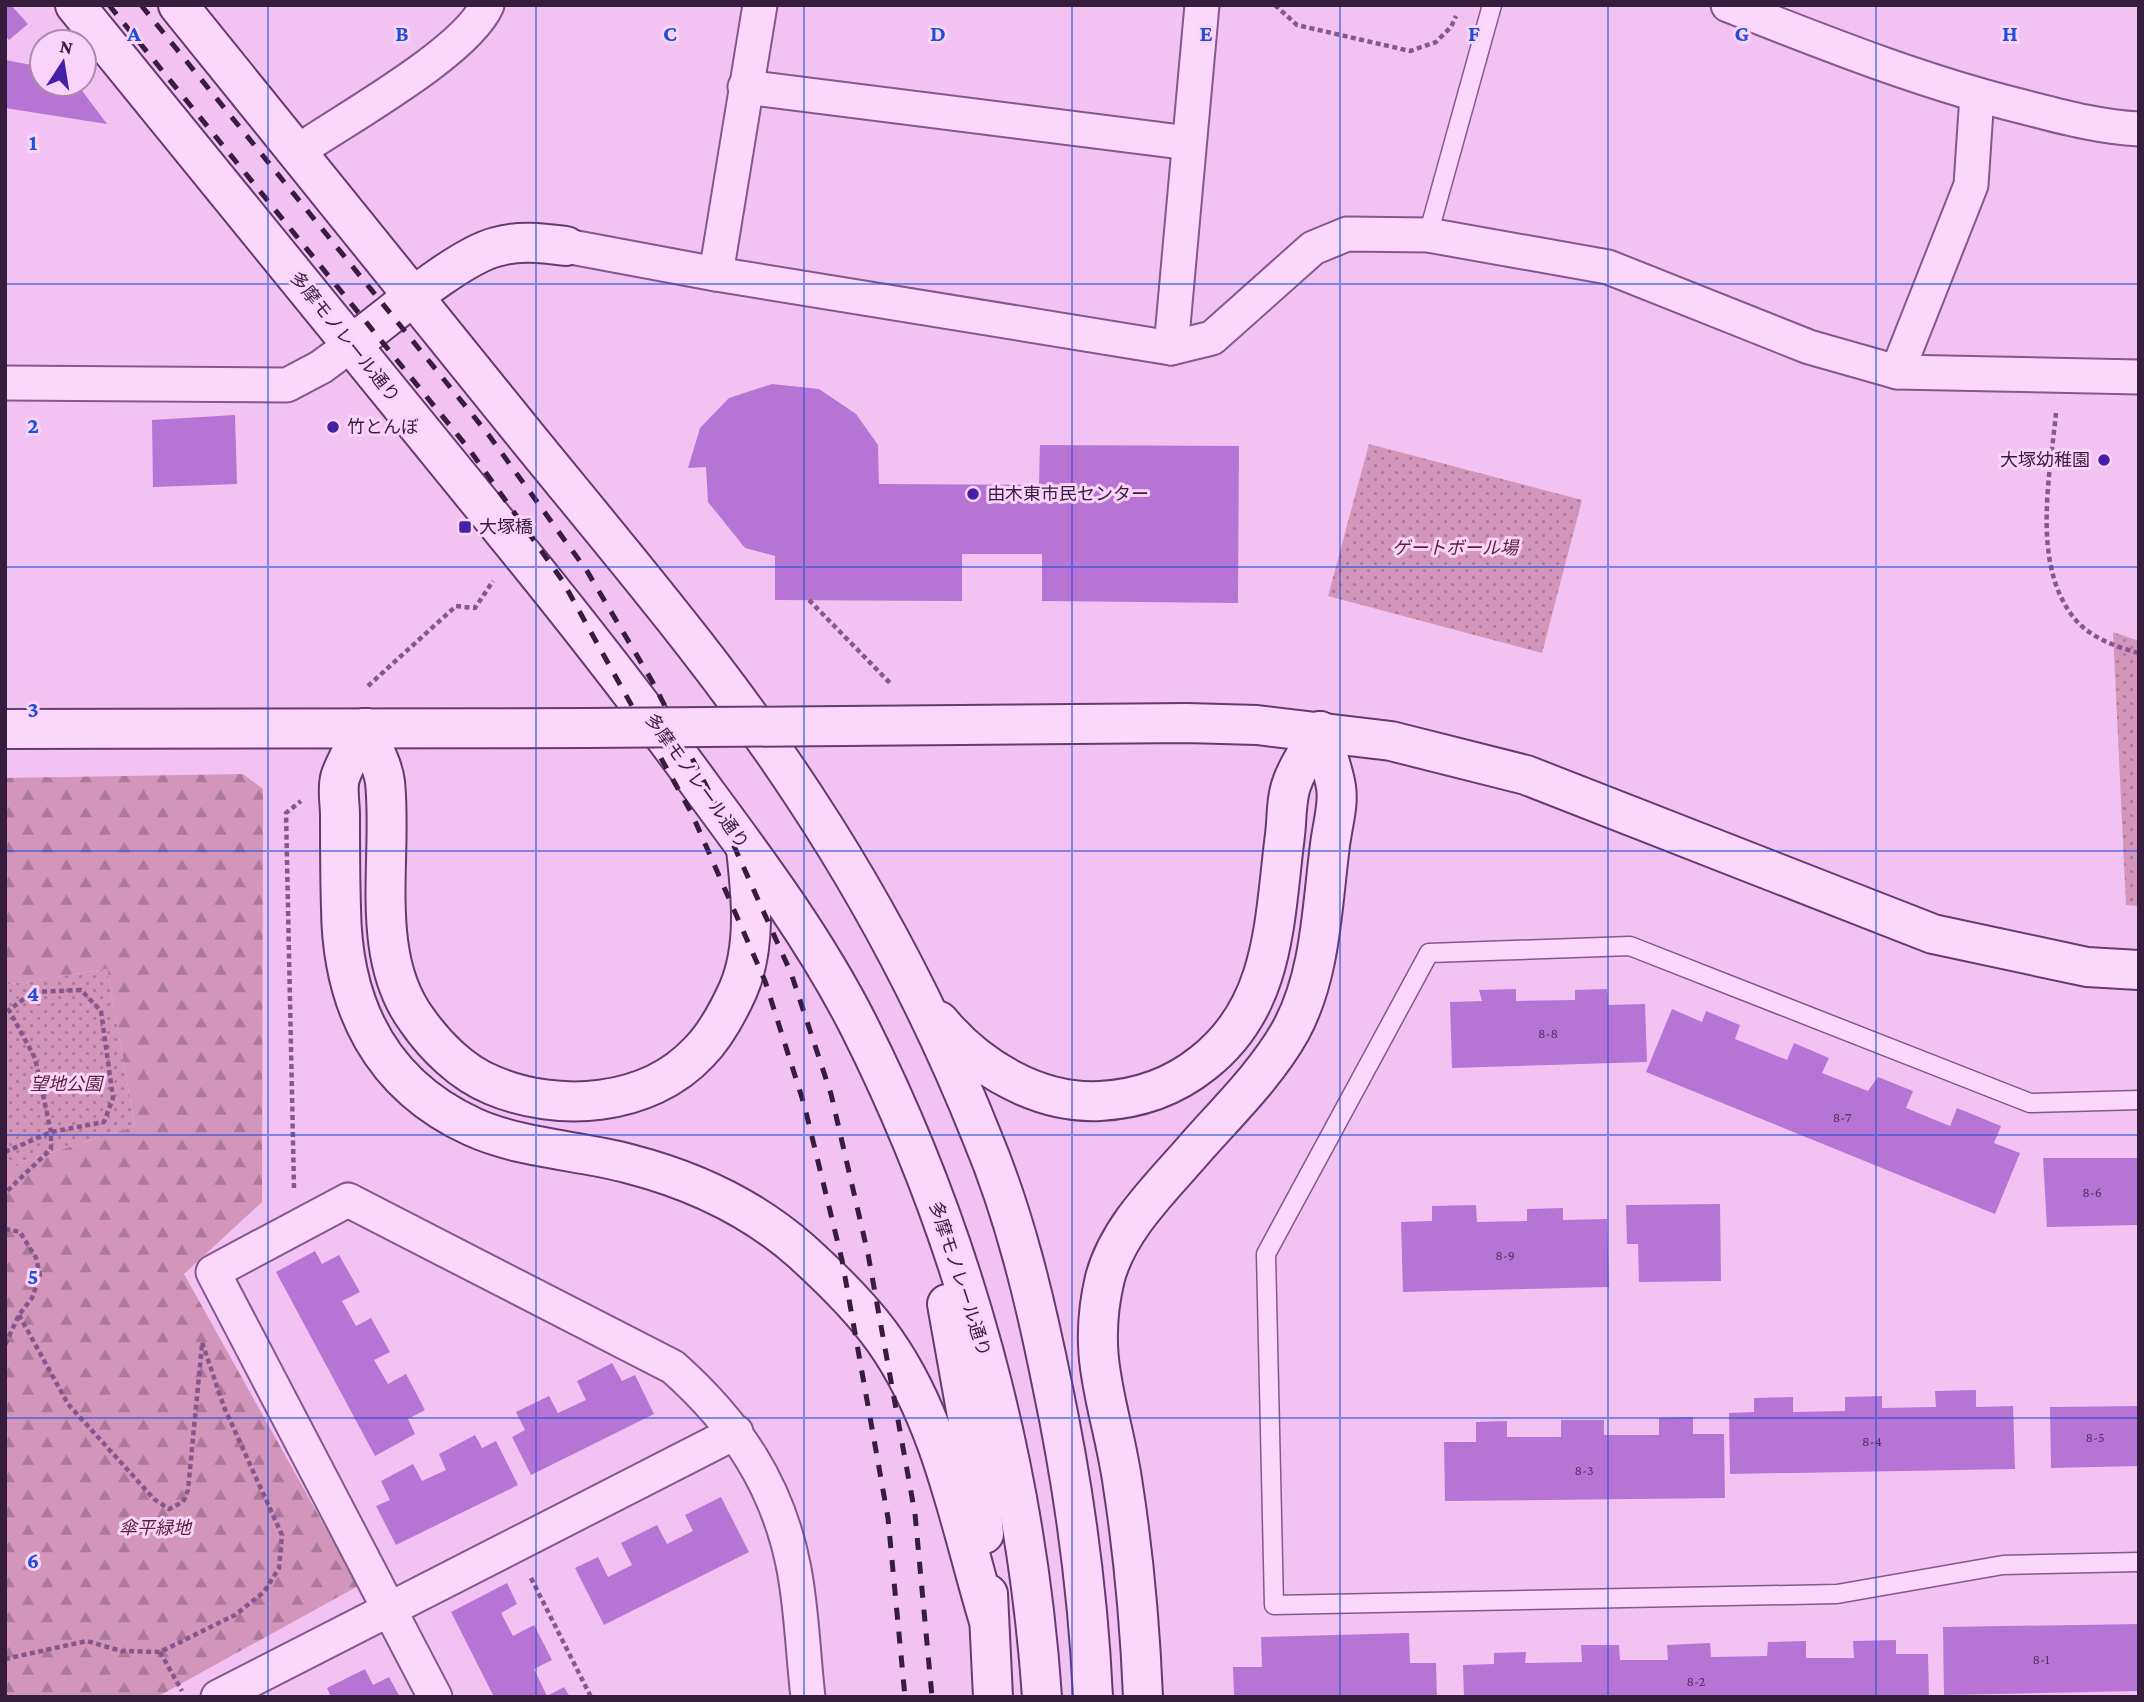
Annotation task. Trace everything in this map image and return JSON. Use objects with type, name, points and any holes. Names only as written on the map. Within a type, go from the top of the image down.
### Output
[{"type":"main road","name":"多摩モノレール通り","points":[[75,5],[610,663],[746,846],[811,942],[859,1026],[919,1157],[953,1248],[988,1368],[1014,1481],[1037,1613],[1042,1697]]},
{"type":"main road","points":[[178,5],[676,620],[802,793],[858,883],[916,992],[982,1137],[1012,1221],[1041,1329],[1073,1483],[1089,1605],[1093,1697]]},
{"type":"main road","points":[[351,345],[468,259],[495,247],[528,242],[566,246]]},
{"type":"main road","points":[[5,729],[1187,723],[1320,731],[1391,741],[1526,775],[1933,934],[2087,967],[2139,970]]},
{"type":"main road","points":[[365,728],[385,779],[388,937],[398,984],[414,1017],[435,1043],[491,1085],[527,1096],[562,1101],[600,1100],[637,1093],[669,1076],[699,1053],[722,1022],[739,987],[750,945],[751,888],[746,846]]},
{"type":"main road","points":[[365,728],[339,779],[341,938],[352,997],[374,1042],[402,1078],[436,1105],[474,1128],[671,1176],[737,1205],[768,1225],[807,1257],[885,1340],[922,1408],[952,1487],[988,1618]]},
{"type":"main road","points":[[916,992],[971,1053],[998,1073],[1048,1093],[1085,1101],[1121,1100],[1155,1091],[1189,1074],[1226,1045],[1250,1010],[1264,977],[1291,784],[1320,731]]},
{"type":"main road","points":[[1143,1697],[1139,1605],[1123,1482],[1102,1389],[1096,1346],[1098,1307],[1119,1242],[1144,1208],[1268,1065],[1291,1030],[1306,996],[1314,961],[1337,789],[1320,731]]},
{"type":"main road","points":[[919,1157],[979,1483],[988,1570],[993,1697]]},
{"type":"main road","points":[[1089,1605],[1117,1697]]},
{"type":"street","points":[[297,152],[445,54],[482,17],[487,5]]},
{"type":"street","points":[[716,274],[760,5]]},
{"type":"street","points":[[1171,348],[1202,5]]},
{"type":"street","points":[[1728,5],[1868,60],[1977,95],[2103,127],[2139,129]]},
{"type":"street","points":[[745,87],[1189,143]]},
{"type":"street","points":[[1897,372],[1971,185],[1977,95]]},
{"type":"street","points":[[566,246],[716,274],[1171,348],[1212,338],[1313,248],[1347,234],[1428,235],[1608,267],[1809,347],[1897,372],[2139,377]]},
{"type":"street","points":[[5,383],[287,385],[321,367],[351,345]]},
{"type":"street","points":[[435,1697],[213,1272],[348,1200],[673,1367],[709,1398],[736,1432],[760,1470],[775,1506],[794,1569],[808,1697]]},
{"type":"street","points":[[218,1697],[736,1432]]},
{"type":"lane","points":[[1428,235],[1492,5]]},
{"type":"lane","points":[[2139,1100],[2030,1103],[1630,946],[1429,953],[1266,1254],[1274,1605],[1837,1594],[2003,1564],[2139,1562]]},
{"type":"path","points":[[1275,5],[1297,25],[1410,51],[1436,42],[1451,27],[1461,5]]},
{"type":"path","points":[[2059,375],[2045,527],[2056,585],[2074,619],[2110,645],[2139,653]]},
{"type":"path","points":[[368,686],[456,606],[475,608],[495,579]]},
{"type":"path","points":[[809,600],[890,683]]},
{"type":"path","points":[[295,1227],[286,813],[302,800]]},
{"type":"path","points":[[5,1152],[51,1132],[104,1122],[113,1098],[101,1011],[81,990],[33,992],[7,1009],[35,1058],[51,1132],[51,1149],[5,1193]]},
{"type":"path","points":[[5,1229],[20,1232],[29,1243],[40,1275],[32,1298],[19,1315],[5,1345]]},
{"type":"path","points":[[19,1315],[68,1404],[154,1499],[169,1510],[183,1502],[188,1490],[202,1342],[237,1317]]},
{"type":"path","points":[[5,1658],[87,1641],[121,1651],[160,1652],[235,1615],[264,1592],[279,1567],[282,1535],[224,1407],[202,1342]]},
{"type":"path","points":[[515,1545],[591,1697]]},
{"type":"path","points":[[160,1652],[185,1697]]},
{"type":"green space","name":"ゲートボール場","points":[[1369,444],[1582,500],[1542,653],[1328,596]]},
{"type":"green space","points":[[2113,632],[2139,641],[2139,906],[2126,905]]},
{"type":"green space","name":"傘平緑地","points":[[243,774],[263,789],[262,1202],[184,1274],[358,1586],[157,1697],[5,1697],[5,1172],[28,1160],[135,1126],[107,969],[5,985],[5,778]]},
{"type":"green space","name":"望地公園","points":[[107,969],[135,1126],[28,1160],[5,1172],[5,985]]},
{"type":"building","points":[[5,5],[11,5],[28,24],[9,40],[5,35]]},
{"type":"building","points":[[5,60],[28,64],[28,98],[88,98],[107,124],[5,108]]},
{"type":"building","name":"由木東市民センター","points":[[772,384],[819,389],[856,414],[878,445],[879,484],[1039,485],[1040,445],[1239,446],[1238,603],[1042,601],[1042,554],[962,554],[962,601],[775,600],[775,556],[745,548],[708,502],[706,467],[688,468],[700,428],[729,398]]},
{"type":"building","points":[[235,415],[237,484],[153,487],[152,420]]},
{"type":"building","points":[[1516,989],[1516,1001],[1575,1000],[1575,990],[1607,989],[1608,1005],[1645,1004],[1647,1062],[1452,1068],[1450,1002],[1482,1001],[1479,990]]},
{"type":"building","points":[[1672,1009],[1702,1022],[1706,1011],[1740,1025],[1735,1039],[1787,1060],[1794,1043],[1829,1058],[1822,1073],[1868,1091],[1878,1077],[1913,1091],[1906,1108],[1950,1126],[1957,1108],[2001,1126],[1994,1143],[2020,1153],[1995,1214],[1646,1072]]},
{"type":"building","points":[[2043,1158],[2139,1158],[2139,1225],[2047,1227]]},
{"type":"building","points":[[1720,1204],[1721,1281],[1639,1282],[1638,1244],[1627,1244],[1626,1205]]},
{"type":"building","points":[[1476,1205],[1477,1222],[1527,1221],[1527,1209],[1563,1208],[1563,1220],[1607,1219],[1609,1287],[1403,1292],[1401,1222],[1432,1221],[1432,1206]]},
{"type":"building","points":[[315,1251],[322,1264],[339,1255],[360,1292],[342,1301],[356,1326],[371,1318],[390,1352],[374,1360],[388,1384],[406,1374],[425,1410],[408,1419],[415,1434],[375,1456],[276,1272]]},
{"type":"building","points":[[612,1363],[622,1381],[635,1375],[654,1414],[531,1475],[512,1437],[525,1430],[516,1412],[549,1396],[558,1413],[586,1400],[577,1381]]},
{"type":"building","points":[[1976,1390],[1976,1407],[2013,1406],[2015,1469],[1730,1474],[1729,1413],[1754,1412],[1754,1398],[1793,1397],[1793,1412],[1845,1411],[1845,1397],[1882,1396],[1882,1408],[1936,1407],[1935,1391]]},
{"type":"building","points":[[2139,1406],[2139,1466],[2051,1468],[2050,1407]]},
{"type":"building","points":[[1693,1417],[1693,1434],[1724,1434],[1725,1498],[1445,1501],[1444,1442],[1476,1442],[1476,1422],[1507,1421],[1507,1437],[1561,1437],[1561,1420],[1604,1420],[1604,1435],[1659,1435],[1659,1418]]},
{"type":"building","points":[[475,1435],[482,1448],[496,1441],[518,1485],[396,1545],[376,1506],[390,1500],[381,1481],[413,1464],[422,1481],[446,1470],[439,1454]]},
{"type":"building","points":[[721,1497],[749,1552],[604,1625],[575,1568],[598,1557],[608,1577],[632,1565],[621,1543],[657,1525],[667,1544],[693,1531],[685,1515]]},
{"type":"building","points":[[507,1583],[517,1604],[501,1613],[513,1636],[534,1625],[552,1660],[534,1669],[547,1696],[564,1687],[570,1697],[494,1697],[451,1612]]},
{"type":"building","points":[[2139,1624],[2139,1691],[1944,1695],[1943,1627]]},
{"type":"building","points":[[1409,1633],[1410,1663],[1436,1663],[1437,1697],[1234,1697],[1233,1667],[1262,1667],[1261,1637]]},
{"type":"building","points":[[1896,1640],[1896,1654],[1928,1654],[1929,1697],[1464,1697],[1463,1665],[1494,1664],[1494,1653],[1526,1652],[1525,1663],[1582,1662],[1581,1645],[1619,1645],[1620,1660],[1668,1660],[1667,1645],[1710,1643],[1711,1657],[1767,1656],[1768,1642],[1806,1641],[1806,1658],[1854,1658],[1853,1641]]},
{"type":"building","points":[[365,1669],[373,1685],[389,1677],[400,1697],[331,1697],[327,1688]]},
{"type":"railway","points":[[109,5],[469,449],[562,580],[692,814],[765,981],[804,1104],[842,1260],[888,1518],[905,1697]]},
{"type":"railway","points":[[141,5],[488,434],[587,571],[652,681],[712,797],[791,973],[831,1094],[868,1254],[915,1514],[932,1697]]},
{"type":"place","name":"竹とんぼ","points":[[333,427]]},
{"type":"place","name":"大塚幼稚園","points":[[2104,460]]},
{"type":"place","name":"由木東市民センター","points":[[973,494]]},
{"type":"place","name":"大塚橋","points":[[465,527]]}]
